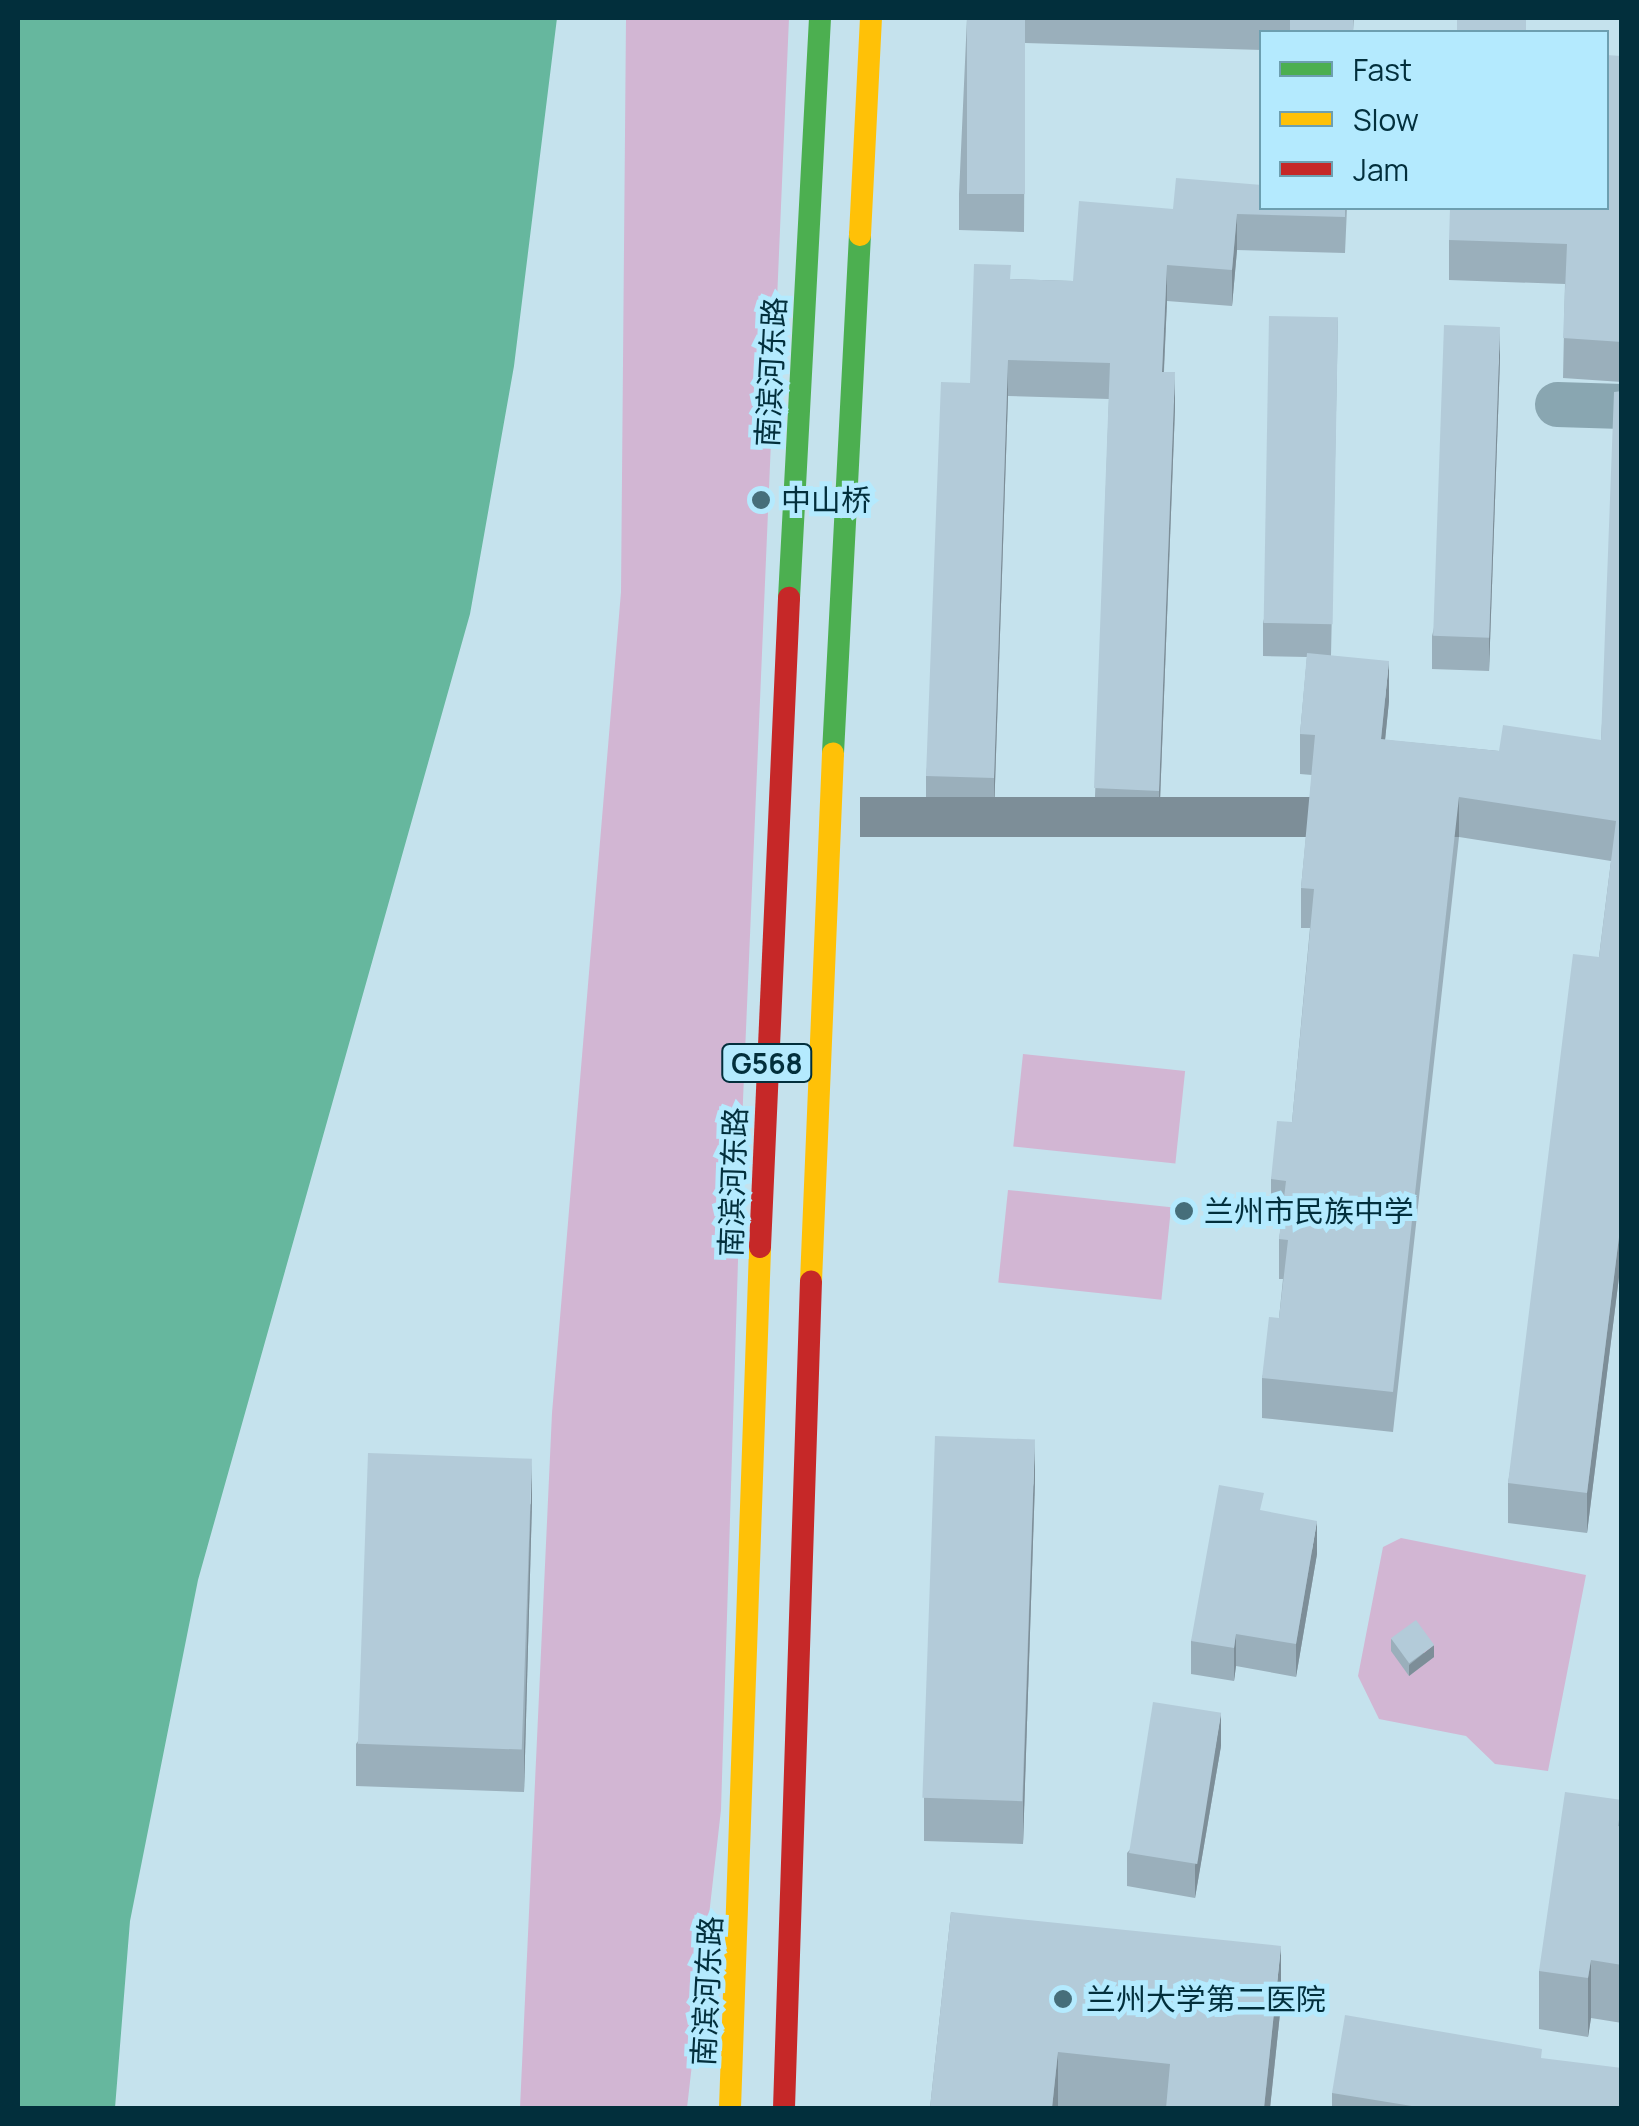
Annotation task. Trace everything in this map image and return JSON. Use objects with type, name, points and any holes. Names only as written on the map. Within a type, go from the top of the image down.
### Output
[{"type":"highway","name":"南滨河东路","points":[[730,2108],[770,957],[820,18]]},
{"type":"highway","name":"G568","points":[[784,2108],[822,961],[871,18]]},
{"type":"street","points":[[1556,404],[1622,406]]},
{"type":"shaded area","points":[[18,18],[557,18],[514,366],[470,614],[198,1580],[130,1921],[115,2108],[18,2108]]},
{"type":"shaded area","points":[[626,18],[789,18],[743,1100],[721,1810],[687,2108],[520,2108],[552,1413],[621,592]]},
{"type":"shaded area","points":[[1023,1054],[1185,1071],[1175,1164],[1013,1146]]},
{"type":"shaded area","points":[[1008,1190],[1171,1207],[1161,1300],[998,1282]]},
{"type":"shaded area","points":[[1401,1538],[1586,1575],[1548,1771],[1495,1764],[1466,1736],[1379,1719],[1358,1676],[1383,1547]]},
{"type":"building","points":[[967,18],[1025,18],[1025,194],[967,194]]},
{"type":"building","points":[[1290,18],[1353,18],[1353,30],[1290,30]]},
{"type":"building","points":[[1457,18],[1526,18],[1526,30],[1457,30]]},
{"type":"building","points":[[1609,55],[1622,56],[1622,342],[1563,338],[1567,244],[1449,240],[1450,210],[1609,210]]},
{"type":"building","points":[[1176,178],[1259,185],[1259,210],[1345,210],[1345,217],[1237,214],[1232,270],[1167,265],[1162,372],[1175,372],[1159,791],[1094,788],[1110,363],[1008,360],[994,778],[926,776],[941,382],[970,383],[974,264],[1011,265],[1010,279],[1073,281],[1079,201],[1173,209]]},
{"type":"building","points":[[1269,316],[1338,317],[1333,624],[1264,623]]},
{"type":"building","points":[[1444,325],[1500,327],[1489,638],[1433,636]]},
{"type":"building","points":[[1622,391],[1622,1213],[1587,1493],[1508,1483],[1573,954],[1599,957],[1616,821],[1459,797],[1393,1392],[1262,1378],[1269,1317],[1279,1318],[1288,1240],[1279,1239],[1286,1181],[1271,1179],[1277,1121],[1292,1122],[1314,889],[1301,888],[1315,735],[1300,734],[1307,653],[1389,661],[1381,739],[1499,751],[1503,725],[1601,740],[1614,392]]},
{"type":"building","points":[[935,1436],[1035,1439],[1022,1801],[922,1798]]},
{"type":"building","points":[[368,1453],[532,1459],[522,1750],[358,1744]]},
{"type":"building","points":[[1219,1485],[1264,1493],[1260,1510],[1317,1521],[1296,1644],[1236,1634],[1234,1648],[1191,1641]]},
{"type":"building","points":[[1416,1620],[1434,1645],[1409,1663],[1391,1638]]},
{"type":"building","points":[[1153,1702],[1221,1713],[1197,1864],[1129,1853]]},
{"type":"building","points":[[1565,1792],[1622,1800],[1618,1826],[1622,1827],[1622,1965],[1591,1960],[1588,1978],[1539,1971]]},
{"type":"building","points":[[951,1912],[1281,1946],[1264,2108],[1166,2108],[1170,2064],[1058,2052],[1052,2108],[930,2108]]},
{"type":"building","points":[[1345,2015],[1542,2049],[1541,2058],[1622,2068],[1622,2108],[1424,2108],[1332,2093]]},
{"type":"traffic: fast","points":[[789,598],[820,18]]},
{"type":"traffic: fast","points":[[833,753],[860,235]]},
{"type":"traffic: slow","points":[[860,235],[871,18]]},
{"type":"traffic: slow","points":[[811,1281],[833,753]]},
{"type":"traffic: slow","points":[[730,2108],[760,1247]]},
{"type":"traffic: jam","points":[[760,1247],[789,598]]},
{"type":"traffic: jam","points":[[784,2108],[811,1281]]},
{"type":"place","name":"中山桥","points":[[761,500]]},
{"type":"place","name":"兰州市民族中学","points":[[1184,1211]]},
{"type":"place","name":"兰州大学第二医院","points":[[1063,1999]]}]
